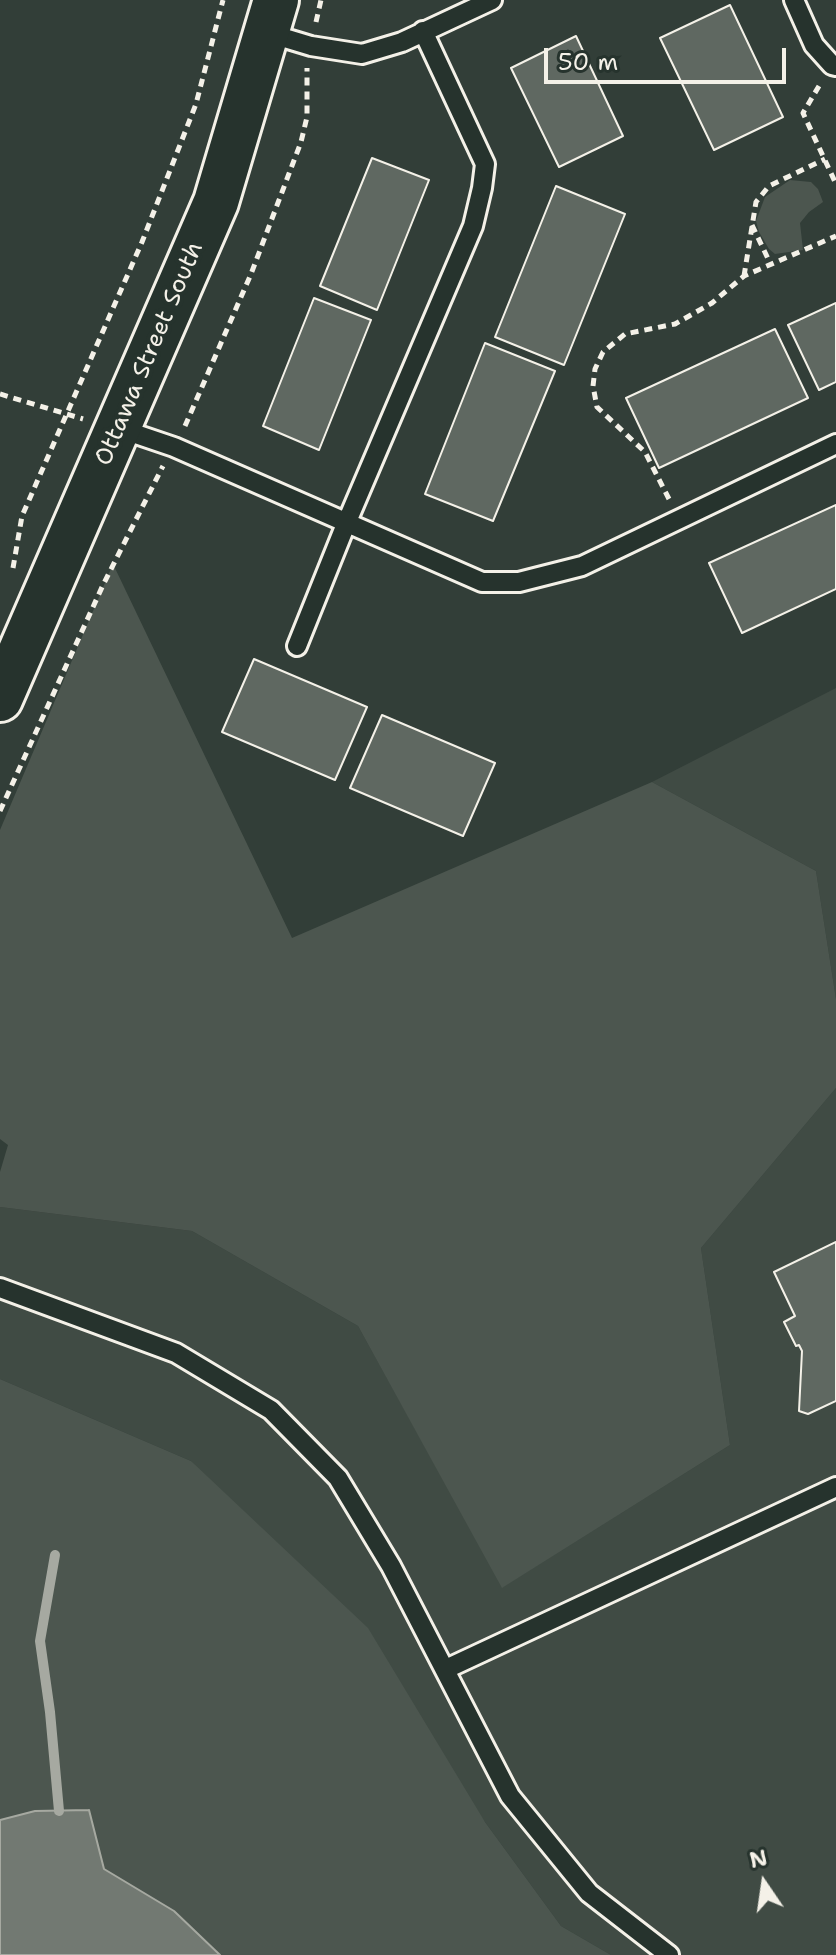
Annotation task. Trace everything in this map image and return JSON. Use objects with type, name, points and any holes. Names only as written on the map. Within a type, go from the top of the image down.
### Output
[{"type":"main road","name":"Ottawa Street South","points":[[0,699],[216,202],[272,16]]},
{"type":"lane","points":[[272,16],[311,46],[362,54],[402,42],[492,0]]},
{"type":"lane","points":[[794,0],[814,45],[834,66]]},
{"type":"lane","points":[[297,646],[473,226],[482,188],[485,164],[423,31]]},
{"type":"lane","points":[[118,428],[174,447],[482,582],[519,582],[582,566],[836,444]]},
{"type":"lane","points":[[0,1288],[176,1353],[271,1410],[338,1478],[391,1566],[510,1796],[589,1893],[669,1955]]},
{"type":"lane","points":[[446,1669],[836,1487]]},
{"type":"path","points":[[12,570],[22,516],[142,242],[196,104],[223,0]]},
{"type":"path","points":[[316,22],[321,0]]},
{"type":"path","points":[[834,66],[803,113],[836,184]]},
{"type":"path","points":[[188,422],[251,274],[301,142],[307,117],[306,73]]},
{"type":"path","points":[[744,276],[756,202],[769,186],[825,159]]},
{"type":"path","points":[[751,224],[771,265]]},
{"type":"path","points":[[679,519],[645,452],[597,407],[593,386],[595,369],[603,352],[625,334],[675,324],[712,303],[744,276],[836,236]]},
{"type":"path","points":[[0,394],[118,428]]},
{"type":"path","points":[[0,811],[103,585],[163,466]]},
{"type":"shaded area","points":[[790,180],[811,182],[818,189],[823,202],[800,223],[803,250],[775,254],[759,232],[756,221],[765,197]]},
{"type":"shaded area","points":[[113,564],[292,938],[652,782],[816,871],[836,999],[836,1088],[701,1248],[730,1445],[502,1588],[358,1326],[192,1231],[0,1207],[0,1172],[8,1145],[0,1139],[0,830]]},
{"type":"shaded area","points":[[836,688],[836,999],[816,871],[652,782]]},
{"type":"shaded area","points":[[836,1088],[836,1955],[611,1955],[561,1926],[485,1822],[191,1461],[0,1379],[0,1207],[192,1231],[358,1326],[503,1587],[730,1445],[701,1248]]},
{"type":"shaded area","points":[[0,1379],[191,1461],[368,1628],[485,1822],[561,1926],[611,1955],[220,1955],[174,1911],[104,1869],[35,1811],[0,1820]]},
{"type":"shaded area","points":[[89,1810],[104,1869],[174,1911],[220,1955],[0,1955],[0,1820],[35,1811]]},
{"type":"building","points":[[730,5],[783,117],[714,150],[660,38]]},
{"type":"building","points":[[576,36],[623,136],[559,167],[511,68]]},
{"type":"building","points":[[372,158],[429,180],[377,310],[320,286]]},
{"type":"building","points":[[556,186],[625,214],[564,365],[495,337]]},
{"type":"building","points":[[314,298],[371,320],[319,450],[263,426]]},
{"type":"building","points":[[836,303],[836,382],[819,390],[788,325]]},
{"type":"building","points":[[775,329],[808,398],[659,468],[626,398]]},
{"type":"building","points":[[485,343],[555,371],[493,521],[425,494]]},
{"type":"building","points":[[836,505],[836,589],[742,633],[709,563]]},
{"type":"building","points":[[254,659],[367,707],[335,780],[222,732]]},
{"type":"building","points":[[382,715],[495,763],[463,836],[350,788]]},
{"type":"building","points":[[836,1242],[836,1401],[808,1414],[799,1411],[802,1351],[799,1345],[796,1346],[784,1322],[795,1316],[774,1272]]},
{"type":"waterway","points":[[55,1555],[40,1641],[59,1811]]}]
